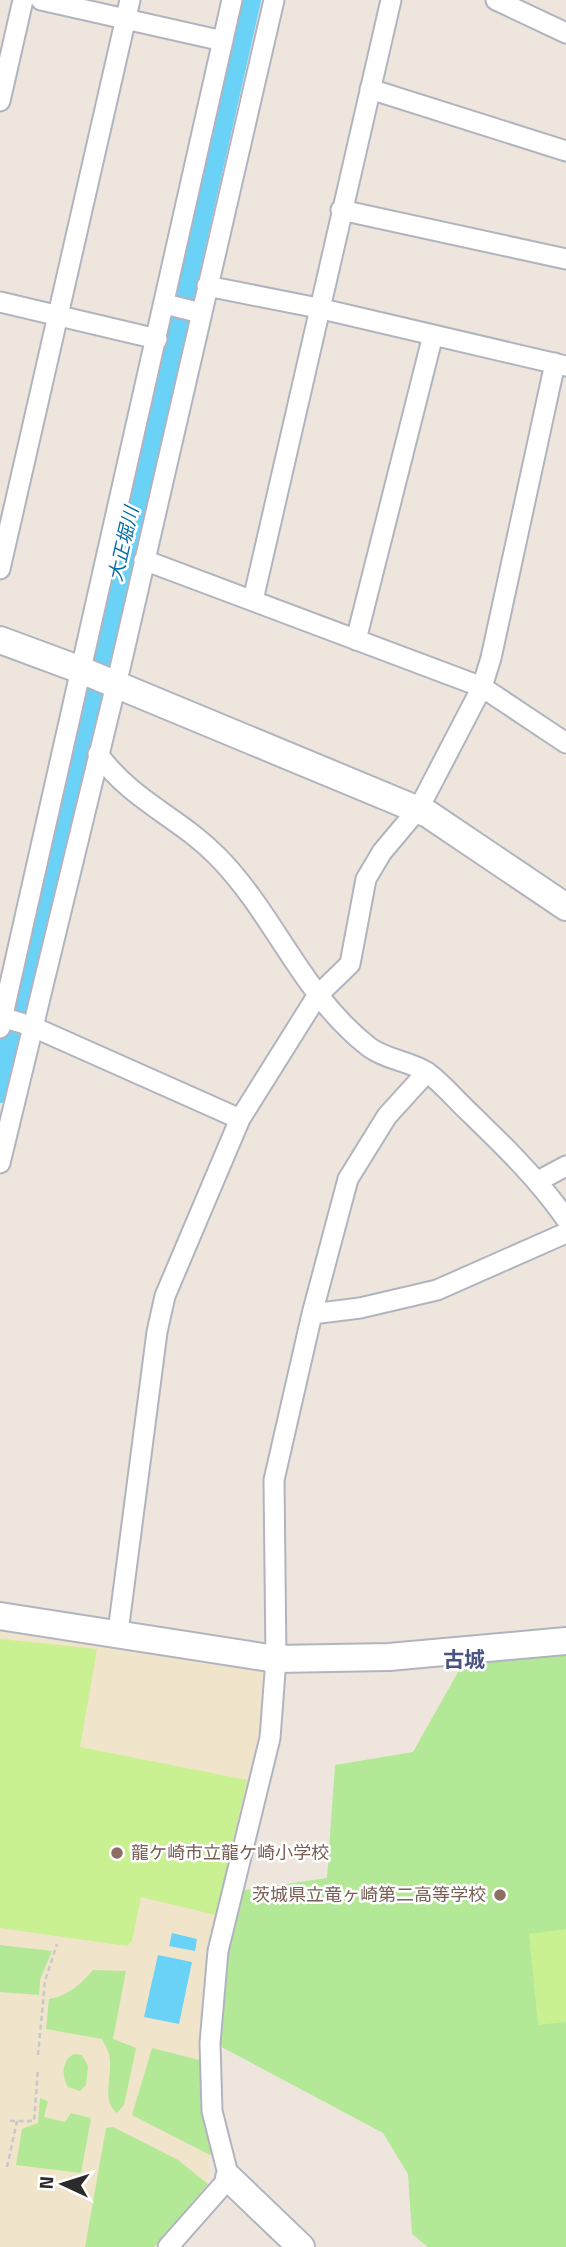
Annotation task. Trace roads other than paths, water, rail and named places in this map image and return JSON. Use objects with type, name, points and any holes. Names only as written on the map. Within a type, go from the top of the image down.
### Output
[{"type":"street","points":[[0,101],[23,0]]},
{"type":"street","points":[[41,0],[128,9],[223,41]]},
{"type":"street","points":[[232,0],[167,304],[157,338],[73,712],[8,954],[4,1022],[29,1025],[240,1119]]},
{"type":"street","points":[[0,1163],[29,1025],[98,754],[103,722],[116,684],[198,312],[207,286],[274,0]]},
{"type":"street","points":[[253,600],[318,308],[391,0]]},
{"type":"street","points":[[496,0],[566,33]]},
{"type":"street","points":[[0,569],[128,9]]},
{"type":"street","points":[[370,89],[566,150]]},
{"type":"street","points":[[341,210],[566,259]]},
{"type":"street","points":[[118,1632],[157,1332],[165,1296],[240,1119],[317,996],[350,964],[366,879],[382,852],[418,810],[482,687],[561,365],[318,308],[207,286]]},
{"type":"street","points":[[0,302],[157,338]]},
{"type":"street","points":[[167,304],[198,312]]},
{"type":"street","points":[[356,640],[433,335]]},
{"type":"street","points":[[144,560],[482,687],[566,743]]},
{"type":"street","points":[[0,640],[116,684],[418,810],[566,907]]},
{"type":"street","points":[[73,712],[103,722]]},
{"type":"street","points":[[98,754],[141,800],[186,826],[220,859],[247,892],[317,996],[371,1049],[427,1072],[538,1181],[566,1219]]},
{"type":"street","points":[[301,2247],[229,2178],[212,2111],[210,2043],[218,1951],[270,1738],[276,1659],[274,1480],[312,1314],[348,1179],[387,1116],[427,1072]]},
{"type":"street","points":[[538,1181],[566,1166]]},
{"type":"street","points":[[312,1314],[360,1308],[437,1290],[566,1233]]},
{"type":"street","points":[[0,1616],[118,1632],[276,1659],[388,1657],[566,1641]]},
{"type":"street","points":[[168,2247],[229,2178]]},
{"type":"water","points":[[172,1933],[197,1939],[195,1951],[169,1946]]},
{"type":"water","points":[[158,1955],[192,1962],[179,2024],[144,2017]]},
{"type":"waterway","name":"大正堀川","points":[[0,1088],[246,0]]},
{"type":"place","name":"龍ケ崎市立龍ケ崎小学校","points":[[117,1853]]},
{"type":"place","name":"茨城県立竜ヶ崎第二高等学校","points":[[500,1895]]},
{"type":"district","name":"古城","points":[[464,1660]]}]
